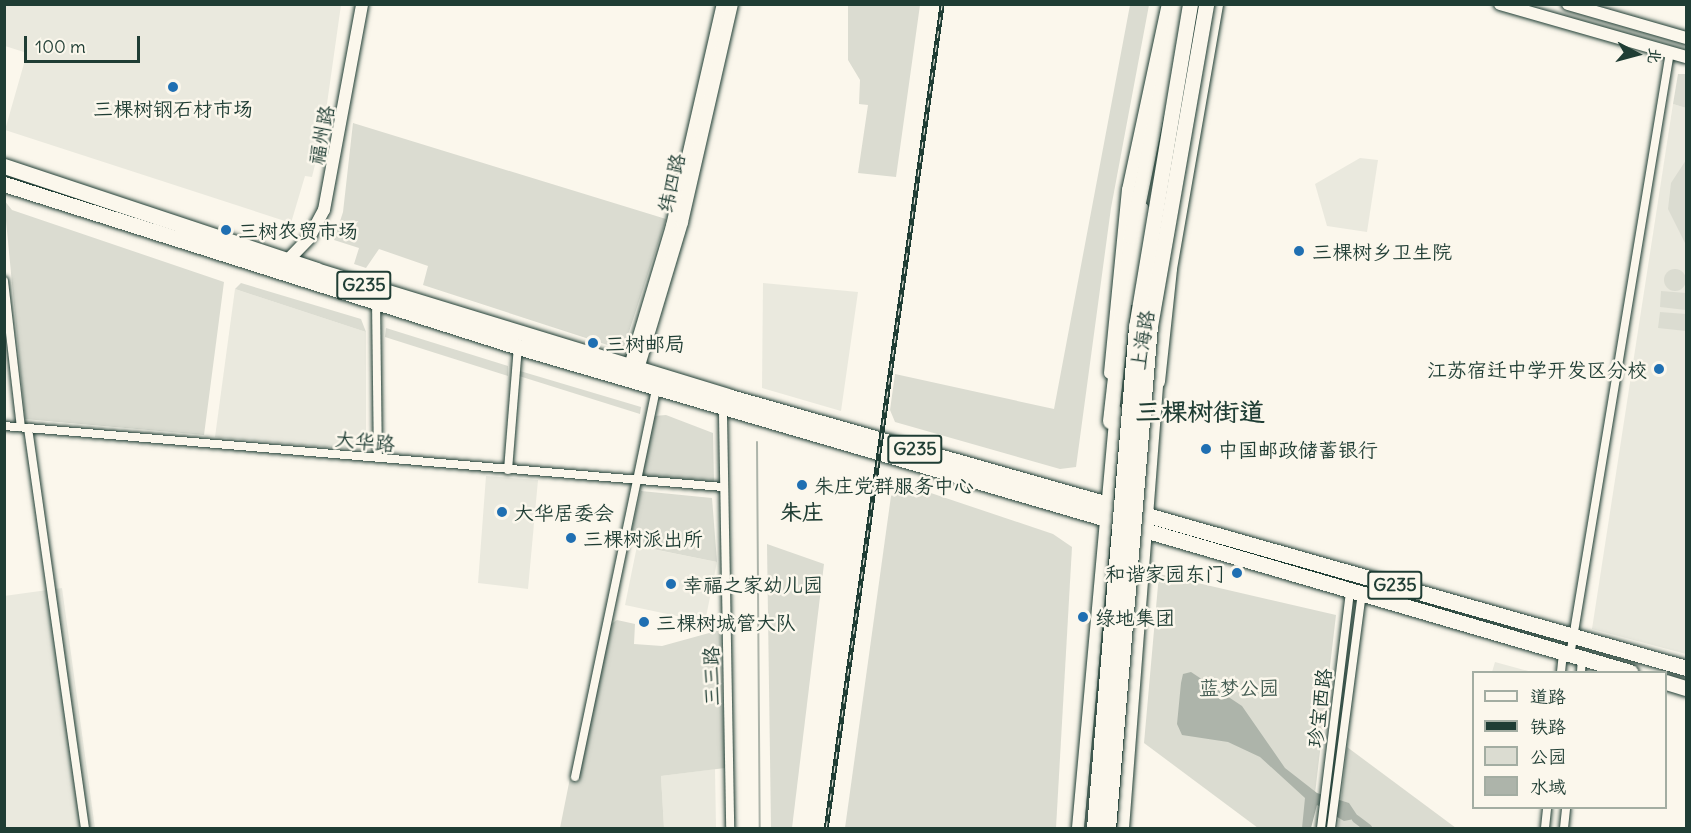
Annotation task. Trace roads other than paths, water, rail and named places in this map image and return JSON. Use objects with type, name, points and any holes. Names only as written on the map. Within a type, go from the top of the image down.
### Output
[{"type":"highway","points":[[1110,421],[1122,302],[1180,4]]},
{"type":"highway","name":"上海路","points":[[1094,828],[1134,338],[1191,4]]},
{"type":"highway","name":"上海路","points":[[1108,828],[1150,326],[1206,4]]},
{"type":"highway","points":[[1157,381],[1165,309],[1215,4]]},
{"type":"highway","name":"G235","points":[[4,166],[287,261],[518,348],[1145,534],[1356,593],[1574,660],[1625,671]]},
{"type":"highway","name":"G235","points":[[4,184],[376,296],[1105,495],[1146,514],[1686,668]]},
{"type":"highway","points":[[1667,683],[1686,688]]},
{"type":"street","name":"福州路","points":[[287,261],[309,238],[324,210],[362,4]]},
{"type":"street","name":"纬四路","points":[[634,367],[672,226],[723,4]]},
{"type":"street","name":"纬四路","points":[[634,367],[682,222],[732,4]]},
{"type":"street","name":"上海路","points":[[1105,495],[1110,421],[1113,300],[1128,190],[1167,4]]},
{"type":"street","name":"上海路","points":[[1078,828],[1105,495],[1145,198],[1180,4]]},
{"type":"street","name":"上海路","points":[[1123,828],[1157,381],[1221,4]]},
{"type":"street","points":[[1500,4],[1686,57]]},
{"type":"street","points":[[1568,4],[1686,38]]},
{"type":"street","points":[[1562,671],[1574,660],[1574,636],[1670,52]]},
{"type":"street","points":[[4,281],[24,428],[86,828]]},
{"type":"street","points":[[376,296],[378,458]]},
{"type":"street","points":[[508,470],[518,348]]},
{"type":"street","points":[[575,777],[656,389]]},
{"type":"street","name":"三三路","points":[[723,415],[730,828]]},
{"type":"street","name":"大华路","points":[[4,426],[723,488]]},
{"type":"street","name":"珍宝西路","points":[[1321,825],[1356,593]]},
{"type":"street","name":"珍宝西路","points":[[1332,827],[1356,593]]},
{"type":"street","points":[[1545,828],[1547,809]]},
{"type":"street","points":[[1564,828],[1566,809]]},
{"type":"water","points":[[1191,672],[1242,706],[1285,768],[1317,793],[1349,803],[1359,818],[1344,821],[1317,805],[1311,828],[1302,828],[1305,798],[1260,757],[1228,742],[1182,735],[1177,724],[1181,683],[1183,674]]},
{"type":"waterway","points":[[757,442],[760,828]]},
{"type":"waterway","points":[[1356,819],[1368,828]]},
{"type":"railway","points":[[826,828],[942,4]]},
{"type":"place","name":"三棵树钢石材市场","points":[[173,87]]},
{"type":"place","name":"三树农贸市场","points":[[226,230]]},
{"type":"place","name":"三棵树乡卫生院","points":[[1299,251]]},
{"type":"place","name":"三树邮局","points":[[593,343]]},
{"type":"place","name":"江苏宿迁中学开发区分校","points":[[1659,369]]},
{"type":"place","name":"中国邮政储蓄银行","points":[[1206,449]]},
{"type":"place","name":"朱庄党群服务中心","points":[[802,485]]},
{"type":"place","name":"大华居委会","points":[[502,512]]},
{"type":"place","name":"三棵树派出所","points":[[571,538]]},
{"type":"place","name":"和谐家园东门","points":[[1237,573]]},
{"type":"place","name":"幸福之家幼儿园","points":[[671,584]]},
{"type":"place","name":"绿地集团","points":[[1083,617]]},
{"type":"place","name":"三棵树城管大队","points":[[644,622]]},
{"type":"district","name":"三棵树街道","points":[[1200,412]]},
{"type":"district","name":"朱庄","points":[[802,513]]},
{"type":"park label","name":"蓝梦公园","points":[[1239,687]]}]
